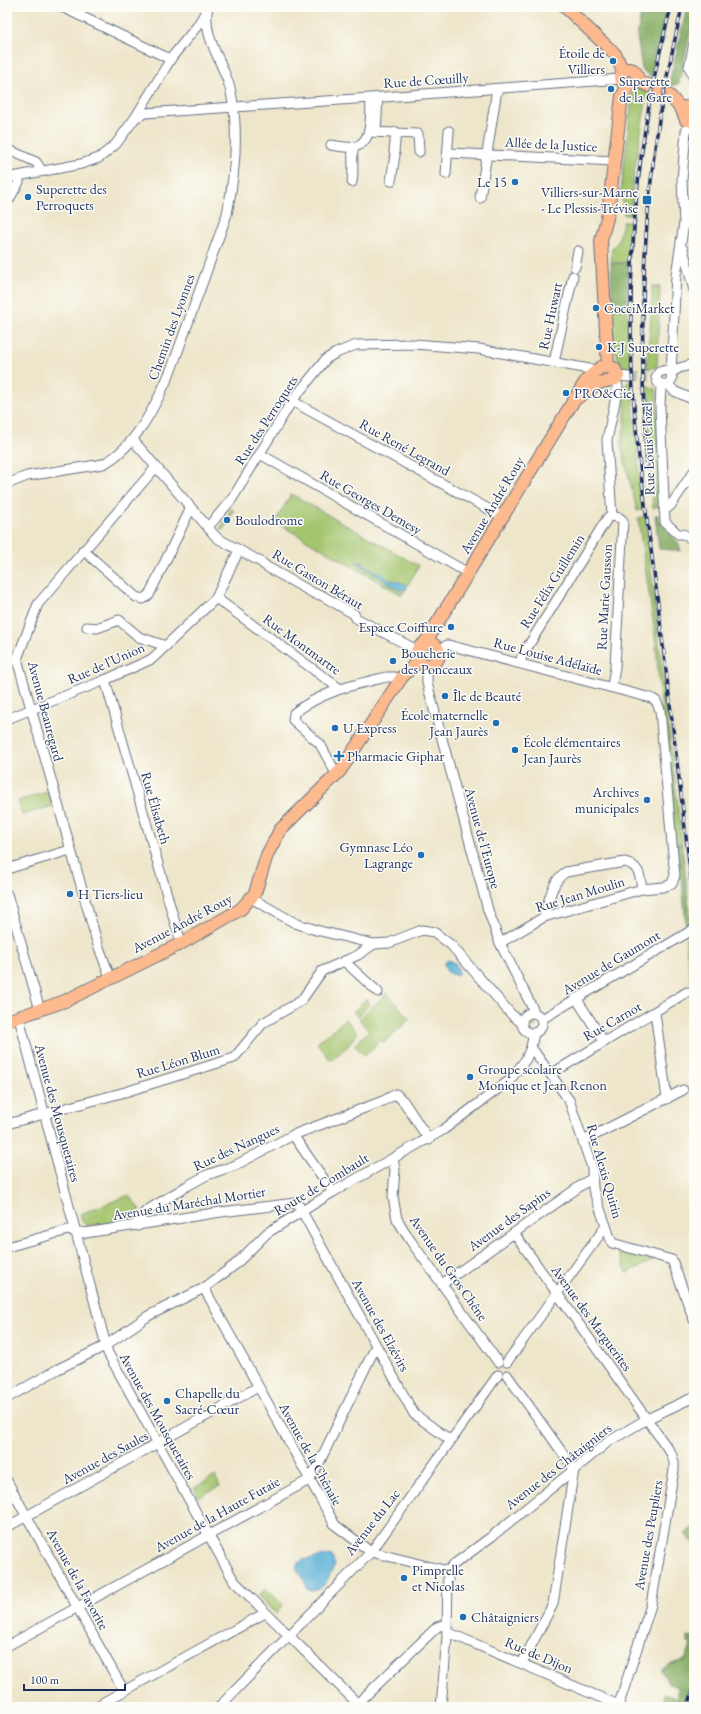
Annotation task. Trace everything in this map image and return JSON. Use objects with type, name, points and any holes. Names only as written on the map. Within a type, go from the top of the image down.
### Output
[{"type":"main road","points":[[569,8],[615,54],[627,78],[670,96],[689,108],[684,119],[693,122]]},
{"type":"main road","points":[[608,367],[601,241],[608,214],[622,96],[627,78]]},
{"type":"main road","points":[[601,367],[608,367],[616,370],[621,377],[596,376],[601,367]]},
{"type":"main road","name":"Avenue André Rouy","points":[[13,1019],[65,1001],[110,977],[182,943],[235,914],[251,898],[268,855],[280,830],[337,775],[402,678],[406,665],[427,653],[436,625],[574,400],[596,376]]},
{"type":"street","points":[[62,7],[170,59]]},
{"type":"street","points":[[7,178],[81,164],[99,158],[116,144],[135,118],[143,102],[170,59],[202,25],[207,8]]},
{"type":"street","name":"Chemin des Lyonnes","points":[[7,484],[27,476],[103,464],[114,458],[133,440],[163,389],[173,366],[227,214],[233,189],[235,128],[229,84],[202,25]]},
{"type":"street","points":[[693,45],[689,67],[694,79]]},
{"type":"street","name":"Rue de Cœuilly","points":[[135,118],[149,113],[233,106],[374,98],[497,89],[532,84],[627,78]]},
{"type":"street","points":[[480,198],[497,89]]},
{"type":"street","points":[[331,145],[353,147],[364,142],[373,132],[374,98]]},
{"type":"street","points":[[143,102],[145,109],[149,113]]},
{"type":"street","points":[[693,122],[686,131],[682,180],[682,243],[694,290]]},
{"type":"street","points":[[446,174],[449,154],[449,130]]},
{"type":"street","points":[[373,132],[418,134],[419,152]]},
{"type":"street","points":[[391,181],[395,155],[396,132]]},
{"type":"street","points":[[352,182],[354,166],[352,159],[353,147]]},
{"type":"street","points":[[7,148],[36,162],[42,171]]},
{"type":"street","name":"Allée de la Justice","points":[[449,154],[614,161]]},
{"type":"street","points":[[7,203],[19,182],[19,176]]},
{"type":"street","points":[[683,202],[694,206]]},
{"type":"street","name":"Rue Louis Clozel","points":[[682,243],[676,275],[670,373],[672,379],[658,381],[664,511],[667,526],[678,534],[683,534],[694,540]]},
{"type":"street","name":"Rue Huwart","points":[[554,362],[578,252]]},
{"type":"street","name":"Rue des Perroquets","points":[[208,527],[232,499],[292,401],[326,359],[356,345],[414,344],[478,349],[554,362],[596,376]]},
{"type":"street","points":[[694,364],[679,368],[670,373],[666,370],[657,374],[658,381],[674,391],[694,400]]},
{"type":"street","points":[[612,516],[607,440],[621,377]]},
{"type":"street","name":"Rue René Legrand","points":[[292,401],[503,517]]},
{"type":"street","points":[[133,440],[208,527]]},
{"type":"street","name":"Rue Georges Demesy","points":[[260,454],[468,573]]},
{"type":"street","name":"Avenue Beauregard","points":[[110,977],[97,942],[70,850],[17,659],[38,604],[156,467]]},
{"type":"street","points":[[664,511],[671,505],[694,470]]},
{"type":"street","points":[[83,550],[136,598],[143,599],[149,594],[189,512],[192,509]]},
{"type":"street","name":"Rue Félix Guillemin","points":[[520,663],[522,656],[589,546],[608,517],[612,516]]},
{"type":"street","name":"Rue Marie Gausson","points":[[612,516],[621,519],[622,521],[615,667],[612,687]]},
{"type":"street","name":"Rue Gaston Béraut","points":[[208,527],[217,538],[315,594],[321,595],[354,614],[356,618],[427,653]]},
{"type":"street","name":"Rue de l'Union","points":[[7,719],[105,680],[152,658],[216,598],[239,550]]},
{"type":"street","name":"Rue Montmartre","points":[[216,598],[340,689],[387,677],[402,678]]},
{"type":"street","points":[[87,627],[97,628],[119,620],[138,637],[166,646]]},
{"type":"street","name":"Rue Louise Adélaïde","points":[[427,653],[447,645],[452,646],[612,687],[651,698],[656,701],[660,710],[675,875],[672,884]]},
{"type":"street","name":"Avenue de l'Europe","points":[[427,653],[427,683],[488,910],[500,943],[534,1009],[533,1012]]},
{"type":"street","name":"Rue Élisabeth","points":[[105,680],[182,943]]},
{"type":"street","points":[[337,775],[320,744],[293,720],[294,713],[310,701],[340,689]]},
{"type":"street","points":[[7,869],[70,850]]},
{"type":"street","points":[[544,917],[555,883],[560,876],[566,872],[625,862],[634,864],[639,871],[642,889]]},
{"type":"street","name":"Rue Jean Moulin","points":[[500,943],[544,917],[642,889],[663,887],[672,884]]},
{"type":"street","points":[[7,894],[40,1010]]},
{"type":"street","points":[[251,898],[295,923],[316,930],[374,944],[389,943],[422,930],[434,932],[451,945],[511,1014],[522,1023],[525,1031],[534,1033],[541,1028],[542,1019],[538,1014],[533,1012],[527,1014],[522,1023]]},
{"type":"street","name":"Avenue de Gaumont","points":[[542,1019],[694,929]]},
{"type":"street","name":"Rue Léon Blum","points":[[7,1124],[125,1092],[234,1058],[263,1023],[301,1001],[322,971],[358,955],[374,944]]},
{"type":"street","points":[[344,961],[378,992]]},
{"type":"street","name":"Rue Carnot","points":[[551,1074],[655,1013],[687,992]]},
{"type":"street","points":[[576,998],[604,1042]]},
{"type":"street","points":[[655,1013],[667,1099]]},
{"type":"street","name":"Avenue des Mousquetaires","points":[[13,1019],[44,1114],[105,1346],[234,1581],[355,1705]]},
{"type":"street","name":"Route de Combault","points":[[7,1398],[58,1369],[105,1346],[148,1316],[206,1291],[267,1233],[333,1192],[429,1140],[510,1080],[520,1068],[532,1047],[534,1033]]},
{"type":"street","name":"Rue Alexis Quirin","points":[[532,1047],[569,1100],[592,1168],[594,1189],[612,1243],[672,1260],[694,1320]]},
{"type":"street","points":[[583,1141],[683,1090]]},
{"type":"street","points":[[293,1135],[383,1101],[396,1094],[404,1102],[429,1140]]},
{"type":"street","name":"Rue des Nangues","points":[[138,1226],[138,1221],[146,1210],[187,1186],[207,1176],[236,1165],[293,1135],[333,1192]]},
{"type":"street","name":"Avenue du Gros Chêne","points":[[393,1159],[395,1169],[393,1197],[397,1218],[442,1284],[502,1362]]},
{"type":"street","name":"Avenue des Sapins","points":[[442,1284],[593,1178]]},
{"type":"street","name":"Avenue du Maréchal Mortier","points":[[7,1246],[68,1230],[85,1233],[292,1202],[298,1204],[302,1211]]},
{"type":"street","name":"Avenue des Elzévirs","points":[[302,1211],[414,1414],[450,1440]]},
{"type":"street","points":[[522,1663],[553,1604],[574,1469],[502,1375],[495,1369],[557,1294],[606,1226]]},
{"type":"street","name":"Avenue des Marguerites","points":[[514,1233],[648,1419]]},
{"type":"street","name":"Avenue de la Chênaie","points":[[206,1291],[334,1525],[371,1552],[448,1571]]},
{"type":"street","points":[[309,1480],[318,1465],[376,1346]]},
{"type":"street","points":[[502,1362],[510,1369],[502,1375]]},
{"type":"street","name":"Avenue du Lac","points":[[219,1707],[371,1552],[450,1440],[502,1375]]},
{"type":"street","name":"Avenue des Saules","points":[[7,1527],[258,1387]]},
{"type":"street","name":"Avenue des Châtaigniers","points":[[448,1571],[453,1565],[491,1537],[608,1442],[648,1419],[694,1397]]},
{"type":"street","name":"Avenue des Peupliers","points":[[618,1706],[651,1605],[674,1466],[671,1453],[648,1419]]},
{"type":"street","name":"Avenue de la Haute Futaie","points":[[7,1646],[309,1480]]},
{"type":"street","name":"Avenue de la Favorite","points":[[7,1481],[124,1691]]},
{"type":"street","points":[[441,1707],[448,1571]]},
{"type":"street","points":[[96,1707],[266,1613]]},
{"type":"street","points":[[355,1705],[437,1628],[446,1628]]},
{"type":"street","name":"Rue de Dijon","points":[[446,1628],[618,1706]]},
{"type":"green space","points":[[642,7],[668,7],[651,77],[642,70],[637,36]]},
{"type":"green space","points":[[687,7],[694,7],[694,16],[679,83],[668,88]]},
{"type":"green space","points":[[636,88],[648,88],[633,181],[631,215],[624,215],[621,190],[631,107],[628,98]]},
{"type":"green space","points":[[623,222],[630,222],[628,263],[611,263],[612,248],[618,242]]},
{"type":"green space","points":[[611,263],[628,263],[627,307],[612,311]]},
{"type":"green space","points":[[652,286],[660,287],[657,367],[646,369],[651,317]]},
{"type":"green space","points":[[627,307],[631,372],[624,367],[619,360],[614,345],[613,336],[612,311]]},
{"type":"green space","points":[[631,380],[643,510],[637,511],[621,446],[625,423],[625,399],[623,387]]},
{"type":"green space","points":[[646,385],[656,389],[657,396],[660,504],[653,509]]},
{"type":"green space","points":[[291,494],[419,566],[402,595],[275,522]]},
{"type":"green space","name":"Boulodrome","points":[[231,509],[234,511],[223,530],[220,529]]},
{"type":"green space","points":[[655,515],[658,515],[663,525],[680,546],[681,551],[659,549]]},
{"type":"green space","points":[[645,516],[682,844],[674,844],[654,627],[638,518]]},
{"type":"green space","points":[[426,649],[430,649],[432,650],[432,658],[426,659],[423,656],[423,652]]},
{"type":"green space","points":[[49,791],[53,806],[22,815],[18,801]]},
{"type":"green space","points":[[674,844],[682,844],[691,924],[686,927],[682,881],[678,876]]},
{"type":"green space","points":[[693,934],[694,1005],[686,946],[686,938]]},
{"type":"green space","points":[[387,993],[410,1019],[384,1043],[381,1040],[365,1056],[354,1045],[369,1031],[359,1019]]},
{"type":"green space","points":[[366,999],[370,1004],[359,1016],[353,1012]]},
{"type":"green space","points":[[532,1018],[537,1023],[532,1028],[527,1023]]},
{"type":"green space","points":[[346,1019],[357,1033],[349,1045],[331,1061],[317,1043]]},
{"type":"green space","points":[[129,1195],[140,1210],[128,1221],[91,1226],[83,1223],[80,1214]]},
{"type":"green space","points":[[616,1247],[655,1259],[627,1273]]},
{"type":"green space","points":[[215,1476],[220,1486],[199,1497],[194,1488]]},
{"type":"green space","points":[[694,1526],[694,1545],[685,1534]]},
{"type":"green space","points":[[266,1588],[283,1605],[276,1613],[258,1596]]},
{"type":"green space","points":[[694,1635],[694,1675],[685,1707],[666,1707],[663,1700],[664,1694],[676,1698],[678,1687],[669,1684],[661,1670],[668,1665],[685,1660],[691,1645],[687,1642],[687,1636],[693,1637]]},
{"type":"water","points":[[355,561],[360,563],[363,561],[362,564],[376,572],[382,573],[387,579],[406,584],[407,589],[399,590]]},
{"type":"water","points":[[449,960],[456,964],[459,972],[457,975],[452,975],[446,970],[444,963]]},
{"type":"water","points":[[329,1555],[332,1556],[335,1566],[325,1584],[313,1591],[308,1590],[303,1578],[297,1570],[297,1564],[303,1560]]},
{"type":"tunnel","points":[[629,377],[647,378]]},
{"type":"railway","points":[[671,7],[650,97],[637,188],[631,278],[632,371],[639,456],[667,673],[694,903]]},
{"type":"railway","points":[[647,466],[644,423],[643,292],[648,206],[661,106],[682,7]]},
{"type":"railway","points":[[688,1707],[694,1687]]},
{"type":"place","name":"Étoile de Villiers","points":[[613,61]]},
{"type":"place","name":"Superette de la Gare","points":[[611,89]]},
{"type":"place","name":"Le 15","points":[[515,182]]},
{"type":"place","name":"Superette des Perroquets","points":[[28,197]]},
{"type":"place","name":"Villiers-sur-Marne - Le Plessis-Trévise","points":[[647,200]]},
{"type":"place","name":"CocciMarket","points":[[596,308]]},
{"type":"place","name":"K-J Superette","points":[[599,347]]},
{"type":"place","name":"PRO&Cie","points":[[566,393]]},
{"type":"place","name":"Boulodrome","points":[[227,520]]},
{"type":"place","name":"Espace Coiffure","points":[[451,627]]},
{"type":"place","name":"Boucherie des Ponceaux","points":[[393,661]]},
{"type":"place","name":"Île de Beauté","points":[[445,696]]},
{"type":"place","name":"École maternelle Jean Jaurès","points":[[496,723]]},
{"type":"place","name":"U Express","points":[[335,728]]},
{"type":"place","name":"École élémentaires Jean Jaurès","points":[[515,750]]},
{"type":"place","name":"Pharmacie Giphar","points":[[339,756]]},
{"type":"place","name":"Archives municipales","points":[[647,800]]},
{"type":"place","name":"Gymnase Léo Lagrange","points":[[421,855]]},
{"type":"place","name":"H Tiers-lieu","points":[[70,894]]},
{"type":"place","name":"Groupe scolaire Monique et Jean Renon","points":[[470,1077]]},
{"type":"place","name":"Chapelle du Sacré-Cœur","points":[[167,1401]]},
{"type":"place","name":"Pimprelle et Nicolas","points":[[404,1578]]},
{"type":"place","name":"Châtaigniers","points":[[463,1617]]}]
